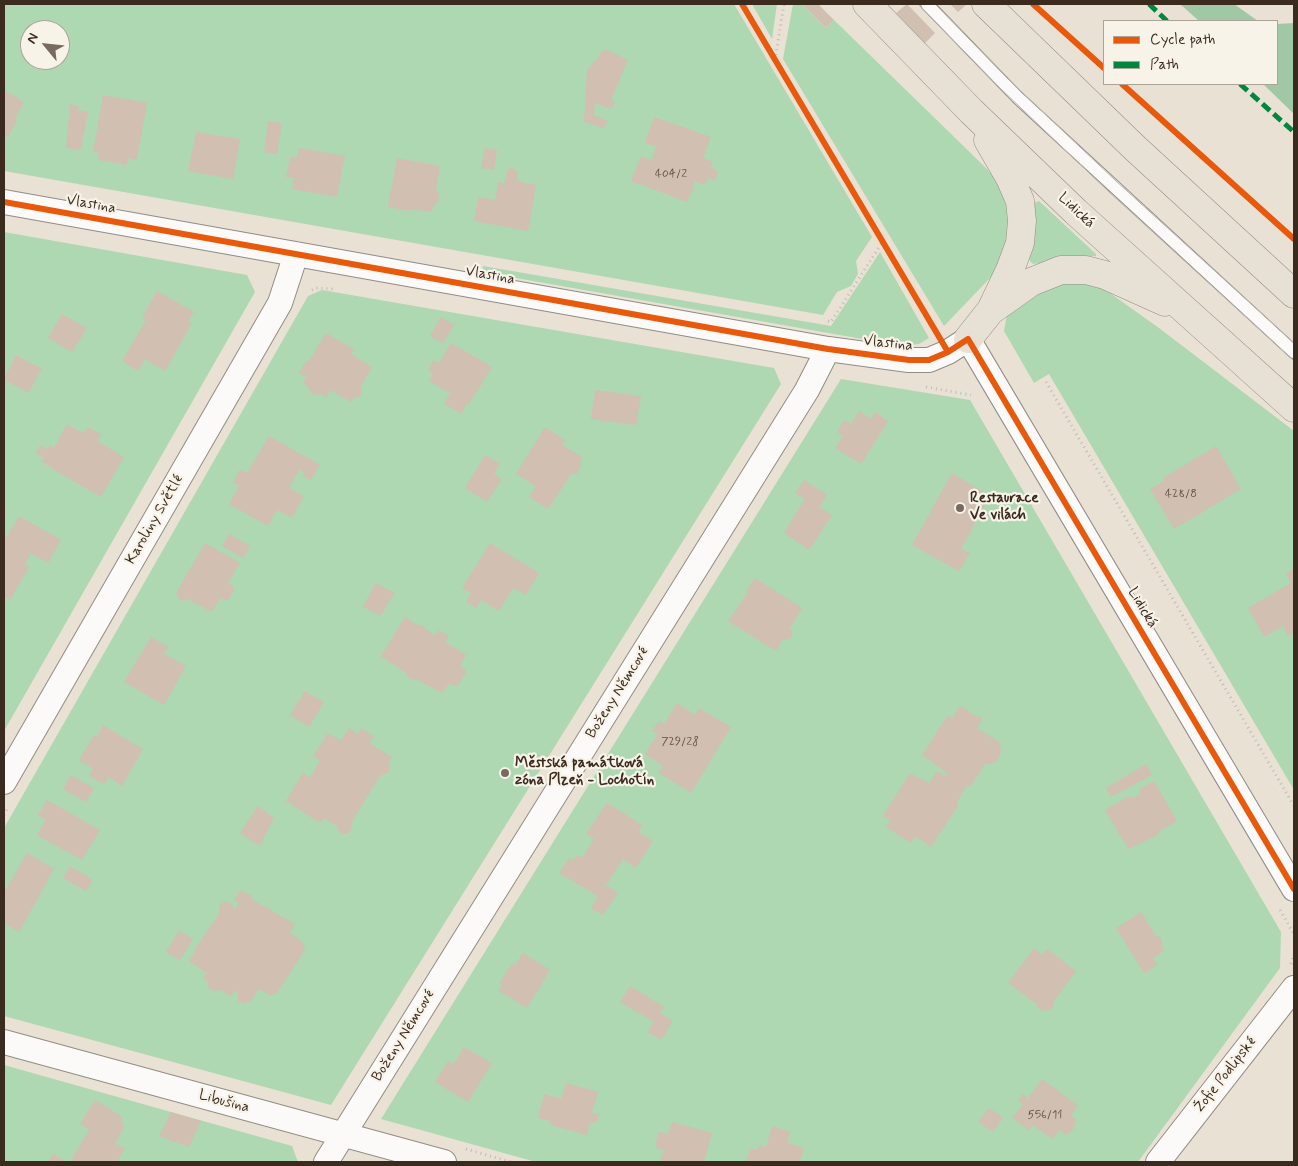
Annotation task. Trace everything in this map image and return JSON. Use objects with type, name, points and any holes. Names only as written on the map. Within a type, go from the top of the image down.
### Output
[{"type":"main road","name":"Lidická","points":[[867,4],[971,111],[1076,212],[1294,408]]},
{"type":"main road","points":[[986,4],[1136,149],[1294,294]]},
{"type":"main road","points":[[968,339],[991,310],[1010,270],[1020,243],[1022,221],[1020,201],[1010,178],[971,111]]},
{"type":"main road","points":[[991,310],[1031,282],[1061,270],[1086,270],[1105,275],[1188,313]]},
{"type":"street","name":"Vlastina","points":[[4,202],[828,349],[909,360],[929,360],[948,352],[968,339]]},
{"type":"street","name":"Karoliny Světlé","points":[[4,782],[280,303],[296,254]]},
{"type":"street","name":"Lidická","points":[[968,339],[1294,889]]},
{"type":"street","name":"Boženy Němcové","points":[[326,1162],[807,390],[828,349]]},
{"type":"street","name":"Žofie Podlipské","points":[[1158,1162],[1294,988]]},
{"type":"street","name":"Libušina","points":[[4,1042],[444,1162]]},
{"type":"lane","points":[[927,4],[1017,96],[1294,352]]},
{"type":"path","points":[[775,60],[784,4]]},
{"type":"path","points":[[771,52],[780,69]]},
{"type":"path","points":[[878,232],[888,249]]},
{"type":"path","points":[[821,320],[830,322],[883,240]]},
{"type":"path","points":[[332,288],[342,290]]},
{"type":"path","points":[[1046,382],[1294,806]]},
{"type":"path","points":[[925,387],[972,395]]},
{"type":"path","points":[[1279,908],[1294,934]]},
{"type":"green space","points":[[4,4],[734,4],[872,237],[856,261],[858,274],[851,286],[837,292],[823,315],[4,171]]},
{"type":"green space","points":[[752,4],[777,4],[772,39]]},
{"type":"green space","points":[[793,4],[802,4],[826,28],[834,20],[986,168],[1002,186],[1011,224],[1004,253],[991,277],[944,326],[783,59]]},
{"type":"green space","points":[[1180,4],[1234,4],[1257,20],[1198,20]]},
{"type":"green space","points":[[1294,23],[1294,114],[1264,85],[1278,85],[1278,24]]},
{"type":"green space","points":[[1039,201],[1096,256],[1070,257],[1033,264],[1028,257],[1034,203]]},
{"type":"green space","points":[[4,232],[247,275],[255,292],[4,731]]},
{"type":"green space","points":[[880,252],[929,338],[919,344],[902,346],[482,272],[483,266],[831,326]]},
{"type":"green space","points":[[1087,281],[1107,291],[1159,328],[1294,431],[1294,790],[1049,374],[1034,383],[1004,331],[1007,314],[1046,285]]},
{"type":"green space","points":[[322,290],[774,368],[781,384],[331,1105],[4,1016],[4,828],[308,296]]},
{"type":"green space","points":[[841,379],[970,400],[1281,932],[1280,968],[1138,1162],[536,1162],[381,1119]]},
{"type":"green space","points":[[4,1065],[292,1146],[298,1162],[4,1162]]},
{"type":"building","points":[[802,4],[818,4],[834,20],[826,28]]},
{"type":"building","points":[[907,4],[935,33],[925,43],[896,13]]},
{"type":"building","points":[[950,4],[967,4],[958,12]]},
{"type":"building","points":[[605,49],[628,60],[611,100],[615,101],[612,109],[595,103],[594,115],[608,121],[604,128],[584,122],[587,70]]},
{"type":"building","points":[[4,90],[24,102],[15,118],[17,120],[8,137],[4,135]]},
{"type":"building","points":[[103,95],[147,103],[137,160],[128,158],[127,165],[98,160],[99,153],[93,152]]},
{"type":"building","points":[[70,104],[79,106],[78,110],[88,112],[81,150],[66,148]]},
{"type":"building","points":[[654,117],[711,137],[703,158],[713,162],[711,168],[718,171],[715,181],[708,178],[705,185],[694,181],[693,189],[687,202],[631,181],[641,156],[652,160],[656,146],[645,143]]},
{"type":"building","points":[[268,121],[282,123],[277,154],[264,152]]},
{"type":"building","points":[[196,132],[240,139],[233,179],[188,171]]},
{"type":"building","points":[[299,148],[345,156],[337,197],[292,189],[294,178],[286,177],[290,157],[297,158]]},
{"type":"building","points":[[485,148],[497,150],[494,170],[481,168]]},
{"type":"building","points":[[397,158],[440,166],[436,190],[439,194],[439,199],[435,206],[433,206],[432,212],[388,207]]},
{"type":"building","points":[[511,168],[518,171],[518,181],[536,185],[528,231],[474,221],[478,197],[495,200],[498,182],[504,183],[507,171]]},
{"type":"building","points":[[157,291],[194,312],[188,321],[192,323],[165,371],[145,359],[138,371],[122,361],[146,320],[142,318]]},
{"type":"building","points":[[62,314],[87,328],[72,352],[48,338]]},
{"type":"building","points":[[441,317],[454,325],[443,343],[430,336]]},
{"type":"building","points":[[326,333],[354,349],[351,354],[372,367],[361,386],[361,395],[351,402],[330,390],[326,397],[321,394],[312,394],[308,387],[303,384],[306,377],[299,373],[307,360],[309,361]]},
{"type":"building","points":[[451,343],[492,367],[461,414],[444,404],[450,393],[429,381],[433,373],[428,370],[434,360],[439,363]]},
{"type":"building","points":[[16,355],[42,369],[28,393],[4,379]]},
{"type":"building","points":[[595,390],[641,396],[636,425],[591,419]]},
{"type":"building","points":[[859,411],[871,419],[875,412],[888,421],[861,464],[835,448],[843,436],[837,432],[844,420],[851,424]]},
{"type":"building","points":[[67,424],[83,433],[88,427],[101,434],[97,441],[124,457],[101,497],[41,461],[43,457],[36,453],[40,445],[47,449],[50,445],[54,448]]},
{"type":"building","points":[[545,427],[565,440],[562,445],[582,457],[580,461],[581,466],[577,474],[571,474],[548,509],[529,497],[536,486],[516,474]]},
{"type":"building","points":[[269,436],[320,465],[311,480],[303,476],[305,473],[299,470],[289,488],[304,496],[292,518],[277,510],[268,526],[229,504],[239,486],[233,483],[240,469],[247,473]]},
{"type":"building","points":[[1216,446],[1241,489],[1174,529],[1150,489],[1164,481],[1163,478]]},
{"type":"building","points":[[485,455],[500,464],[494,474],[502,479],[487,502],[465,488]]},
{"type":"building","points":[[952,473],[990,496],[961,549],[970,553],[959,571],[912,545]]},
{"type":"building","points":[[804,480],[827,495],[819,507],[832,515],[809,550],[784,533],[805,499],[795,493]]},
{"type":"building","points":[[19,516],[61,540],[48,563],[31,553],[25,564],[29,567],[10,600],[4,597],[4,535],[7,537]]},
{"type":"building","points":[[229,534],[250,546],[243,558],[222,546]]},
{"type":"building","points":[[205,543],[240,563],[228,583],[233,586],[234,590],[229,599],[220,598],[212,612],[188,599],[183,601],[178,598],[176,593]]},
{"type":"building","points":[[490,543],[539,573],[526,595],[513,588],[499,611],[481,600],[476,608],[466,602],[471,593],[462,588]]},
{"type":"building","points":[[1294,569],[1294,633],[1288,636],[1283,626],[1264,637],[1248,608],[1291,583],[1286,574]]},
{"type":"building","points":[[755,578],[802,608],[790,628],[793,633],[791,638],[783,639],[776,651],[728,621],[748,592],[746,592]]},
{"type":"building","points":[[376,583],[395,593],[380,616],[363,606]]},
{"type":"building","points":[[405,617],[419,626],[420,624],[435,636],[439,630],[449,636],[445,642],[466,655],[460,666],[466,672],[458,686],[449,683],[442,693],[418,680],[410,679],[406,673],[381,656]]},
{"type":"building","points":[[151,637],[168,647],[164,654],[186,666],[164,705],[124,682]]},
{"type":"building","points":[[305,691],[324,702],[309,727],[290,715]]},
{"type":"building","points":[[677,703],[695,715],[699,708],[731,727],[691,793],[659,773],[663,766],[645,754],[658,734],[652,731],[653,729],[660,721],[664,724]]},
{"type":"building","points":[[960,706],[977,717],[981,716],[982,720],[977,728],[999,742],[1001,751],[999,758],[994,763],[985,764],[970,787],[967,785],[957,802],[959,804],[931,847],[915,836],[911,843],[886,827],[890,821],[883,816],[910,773],[937,788],[929,783],[937,771],[945,776],[947,773],[922,755],[948,715],[952,718]]},
{"type":"building","points":[[103,725],[143,749],[122,786],[109,777],[104,784],[89,776],[93,769],[79,760],[94,735],[97,737]]},
{"type":"building","points":[[349,728],[358,734],[361,728],[374,736],[369,743],[392,757],[389,762],[389,772],[380,776],[351,823],[352,828],[349,833],[343,834],[338,831],[337,826],[324,818],[320,823],[286,801],[303,773],[310,778],[320,760],[313,756],[328,733],[341,741]]},
{"type":"building","points":[[1146,764],[1152,775],[1111,797],[1106,788]]},
{"type":"building","points":[[71,775],[94,788],[86,802],[63,789]]},
{"type":"building","points":[[1154,781],[1177,821],[1160,831],[1156,836],[1128,849],[1105,810],[1129,796],[1133,798],[1140,794],[1140,789]]},
{"type":"building","points":[[47,800],[100,830],[82,860],[37,835],[46,820],[38,815]]},
{"type":"building","points":[[607,803],[642,825],[638,832],[653,841],[636,868],[623,859],[606,885],[618,893],[603,915],[591,908],[598,896],[559,873],[569,858],[573,861],[577,855],[582,858],[594,839],[586,834]]},
{"type":"building","points":[[258,806],[274,818],[260,846],[240,833]]},
{"type":"building","points":[[27,853],[54,869],[19,932],[4,923],[4,893]]},
{"type":"building","points":[[70,866],[93,880],[86,891],[63,878]]},
{"type":"building","points":[[241,890],[252,896],[251,899],[295,924],[290,933],[303,943],[305,950],[277,993],[271,996],[259,989],[251,1001],[245,1004],[238,1001],[237,990],[230,996],[221,990],[214,991],[209,988],[207,981],[203,979],[207,973],[189,961],[220,912],[219,907],[227,901],[232,904],[235,910],[239,903],[234,900]]},
{"type":"building","points":[[1141,912],[1155,935],[1162,938],[1164,951],[1153,958],[1157,964],[1144,973],[1116,928]]},
{"type":"building","points":[[179,931],[193,939],[180,960],[166,952]]},
{"type":"building","points":[[1034,948],[1042,955],[1047,949],[1076,971],[1054,1001],[1054,1005],[1050,1010],[1043,1011],[1037,1007],[1037,1004],[1008,983]]},
{"type":"building","points":[[523,953],[550,970],[527,1008],[499,991],[502,985],[499,984],[512,963],[515,965]]},
{"type":"building","points":[[630,986],[664,1007],[660,1013],[673,1021],[661,1040],[648,1032],[654,1022],[620,1002]]},
{"type":"building","points":[[464,1047],[492,1063],[468,1102],[435,1082],[448,1061],[453,1064]]},
{"type":"building","points":[[1042,1079],[1078,1106],[1071,1115],[1076,1120],[1074,1129],[1065,1135],[1059,1130],[1052,1139],[1033,1125],[1029,1130],[1012,1118],[1023,1104],[1018,1100],[1023,1094],[1028,1098]]},
{"type":"building","points":[[566,1083],[598,1092],[592,1113],[599,1114],[596,1123],[590,1122],[587,1135],[550,1125],[551,1121],[538,1118],[544,1094],[561,1099]]},
{"type":"building","points":[[95,1100],[121,1116],[124,1128],[115,1143],[125,1149],[117,1162],[70,1162],[89,1130],[80,1124]]},
{"type":"building","points":[[989,1108],[1003,1118],[993,1132],[978,1122]]},
{"type":"building","points":[[171,1112],[201,1121],[189,1147],[159,1136]]},
{"type":"building","points":[[672,1122],[712,1133],[704,1162],[660,1162],[664,1150],[656,1148],[657,1145],[655,1145],[659,1131],[668,1134]]},
{"type":"building","points":[[772,1126],[790,1132],[787,1143],[804,1148],[800,1162],[746,1162],[750,1148],[758,1150],[759,1145],[766,1147]]},
{"type":"building","points":[[53,1154],[67,1162],[48,1162]]},
{"type":"tram line","points":[[918,4],[1001,89],[1108,191],[1294,361]]},
{"type":"tram line","points":[[935,4],[1007,78],[1116,181],[1294,343]]},
{"type":"marked path","points":[[1149,4],[1166,20]]},
{"type":"marked path","points":[[1241,85],[1294,132]]},
{"type":"cycle path","points":[[742,4],[948,352]]},
{"type":"cycle path","points":[[1033,4],[1103,67]]},
{"type":"cycle path","points":[[1123,85],[1294,239]]},
{"type":"cycle path","points":[[4,202],[828,349],[909,360],[929,360],[948,352],[968,339],[1294,889]]},
{"type":"place","name":"Restaurace Ve vilách","points":[[960,508]]},
{"type":"place","name":"Městská památková zóna Plzeň - Lochotín","points":[[505,773]]}]
